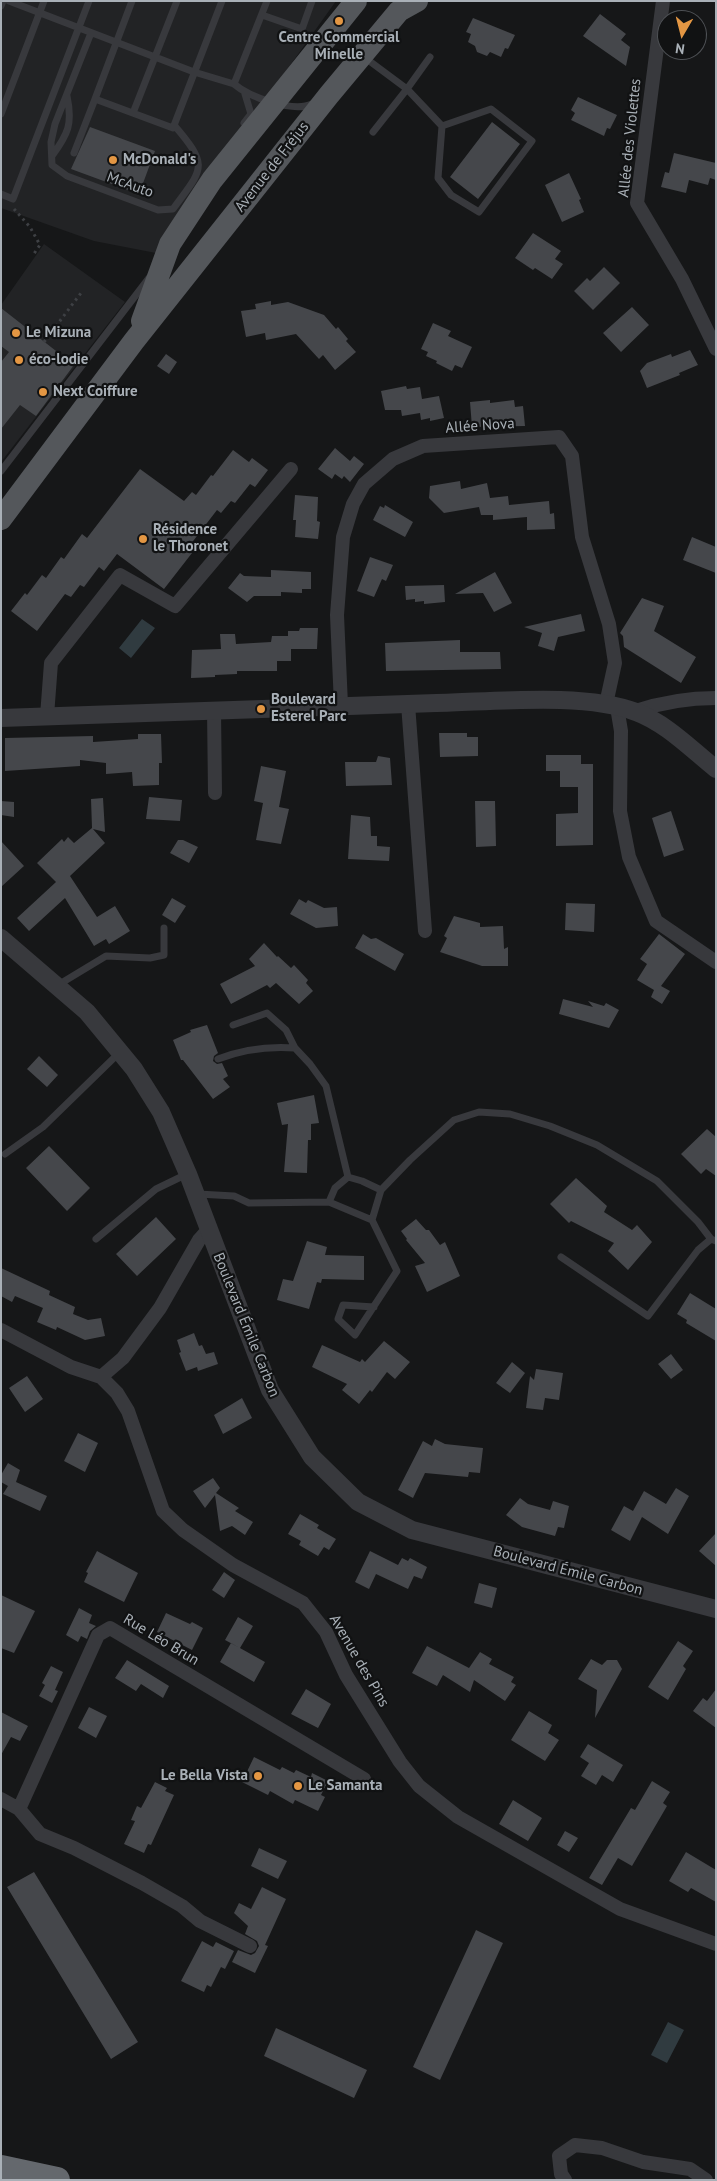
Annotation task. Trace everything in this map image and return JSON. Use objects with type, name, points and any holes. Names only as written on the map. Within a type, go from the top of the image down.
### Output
[{"type":"highway","points":[[1,2168],[57,2180]]},
{"type":"main road","name":"Avenue de Fréjus","points":[[134,341],[170,244],[211,175],[274,102],[356,1]]},
{"type":"main road","name":"Avenue de Fréjus","points":[[1,519],[134,341],[329,94],[399,11],[417,1]]},
{"type":"street","name":"Allée des Violettes","points":[[663,1],[636,203],[682,279],[716,350]]},
{"type":"street","name":"Allée Nova","points":[[341,706],[337,615],[343,537],[353,504],[364,484],[393,459],[423,446],[559,437],[572,456],[582,538],[609,624],[615,663],[612,705]]},
{"type":"street","points":[[47,716],[51,663],[120,575],[175,606],[291,469]]},
{"type":"street","points":[[636,711],[657,704],[688,698],[716,698]]},
{"type":"street","points":[[1,718],[559,700],[612,705],[636,711],[657,722],[716,769]]},
{"type":"street","points":[[408,704],[425,931]]},
{"type":"street","points":[[612,705],[621,731],[620,811],[629,857],[656,921],[716,962]]},
{"type":"street","points":[[214,710],[215,793]]},
{"type":"street","name":"Boulevard Émile Carbon","points":[[1,938],[58,985],[87,1012],[121,1052],[161,1112],[188,1174],[270,1390],[312,1456],[358,1502],[412,1530],[716,1610]]},
{"type":"street","points":[[100,1377],[124,1358],[160,1308],[198,1240],[208,1230]]},
{"type":"street","name":"Avenue des Pins","points":[[1,1330],[71,1367],[100,1377],[116,1393],[128,1411],[163,1512],[183,1530],[233,1565],[303,1603],[326,1632],[346,1675],[400,1762],[419,1786],[458,1817],[620,1908],[716,1944]]},
{"type":"street","name":"Rue Léo Brun","points":[[19,1809],[98,1635],[110,1628],[364,1779]]},
{"type":"street","points":[[1,1799],[19,1809],[40,1834],[74,1848],[142,1883],[182,1906],[200,1921],[250,1946]]},
{"type":"street","points":[[565,2180],[561,2174],[559,2156],[575,2145],[602,2148],[643,2162],[690,2169],[706,2180]]},
{"type":"lane","points":[[1,6],[3,1]]},
{"type":"lane","points":[[9,1],[194,72],[234,84],[245,94],[289,107],[304,108],[329,94]]},
{"type":"lane","points":[[1,114],[44,1]]},
{"type":"lane","points":[[1,194],[13,199],[89,1]]},
{"type":"lane","points":[[74,153],[132,1]]},
{"type":"lane","points":[[133,113],[176,1]]},
{"type":"lane","points":[[95,99],[173,128],[222,1]]},
{"type":"lane","points":[[234,84],[267,1]]},
{"type":"lane","points":[[262,15],[302,29],[312,1]]},
{"type":"lane","points":[[52,156],[50,142],[91,33]]},
{"type":"lane","points":[[362,56],[407,89],[442,126],[438,178],[451,195],[479,212],[532,141],[491,109],[442,126]]},
{"type":"lane","points":[[373,132],[430,57]]},
{"type":"lane","points":[[240,128],[251,114],[245,94]]},
{"type":"lane","points":[[52,156],[63,141],[69,128],[70,112],[67,96]]},
{"type":"lane","name":"McAuto","points":[[52,156],[52,165],[67,176],[158,210],[173,209],[198,175],[199,159],[188,141],[174,125]]},
{"type":"lane","points":[[1,471],[113,326],[137,291],[164,261]]},
{"type":"lane","points":[[58,985],[106,956],[150,958],[164,955],[164,928]]},
{"type":"lane","points":[[233,1025],[267,1013],[286,1030],[294,1048],[310,1064],[326,1086],[348,1177]]},
{"type":"lane","points":[[218,1059],[239,1051],[280,1047],[294,1048]]},
{"type":"lane","points":[[5,1154],[43,1127],[121,1052]]},
{"type":"lane","points":[[372,1220],[381,1190],[410,1160],[454,1120],[479,1112],[510,1114],[550,1126],[597,1145],[657,1181],[714,1240],[698,1250],[648,1316],[561,1257]]},
{"type":"lane","points":[[96,1239],[156,1188],[188,1174]]},
{"type":"lane","points":[[348,1177],[381,1190]]},
{"type":"lane","points":[[329,1202],[335,1188],[348,1177]]},
{"type":"lane","points":[[195,1194],[234,1196],[249,1203],[329,1202],[372,1220],[397,1271],[374,1307],[355,1334],[338,1319],[343,1305],[374,1307]]},
{"type":"path","points":[[13,199],[14,209],[30,227],[40,245],[33,255]]},
{"type":"path","points":[[44,342],[81,292]]},
{"type":"shaded area","points":[[1,1],[336,1],[156,253],[94,241],[1,208]]},
{"type":"shaded area","points":[[44,244],[125,302],[1,462],[1,305]]},
{"type":"shaded area","points":[[142,619],[155,628],[131,658],[119,648]]},
{"type":"shaded area","points":[[668,2022],[684,2030],[667,2063],[651,2055]]},
{"type":"building","points":[[600,14],[626,34],[621,40],[630,47],[626,66],[583,36]]},
{"type":"building","points":[[473,18],[515,35],[508,49],[505,48],[501,57],[490,52],[487,56],[477,52],[475,46],[468,42],[471,34],[466,32]]},
{"type":"building","points":[[578,97],[617,115],[610,129],[607,128],[604,136],[571,120],[575,113],[571,110]]},
{"type":"building","points":[[492,122],[520,144],[478,199],[450,177]]},
{"type":"building","name":"McDonald's","points":[[90,127],[155,151],[139,194],[71,169]]},
{"type":"building","points":[[674,153],[716,163],[716,180],[710,178],[708,185],[689,180],[686,193],[661,187],[665,172],[669,173]]},
{"type":"building","points":[[569,173],[581,199],[579,200],[584,212],[562,222],[545,185]]},
{"type":"building","points":[[533,233],[561,251],[555,259],[563,264],[552,279],[535,268],[533,270],[515,258]]},
{"type":"building","points":[[604,267],[620,283],[593,310],[574,291],[587,278],[590,281]]},
{"type":"building","points":[[271,301],[271,305],[288,302],[324,315],[336,329],[338,327],[348,339],[346,341],[356,352],[335,370],[323,355],[319,359],[296,334],[266,340],[265,333],[246,337],[241,311],[256,309],[255,304]]},
{"type":"building","points":[[632,307],[649,325],[621,352],[603,333]]},
{"type":"building","points":[[1,308],[74,365],[36,416],[20,405],[1,429],[1,362],[9,352],[1,346]]},
{"type":"building","points":[[433,323],[451,331],[448,336],[472,347],[462,368],[455,365],[452,371],[426,356],[428,352],[421,349]]},
{"type":"building","points":[[690,350],[698,365],[679,373],[680,375],[647,388],[640,371],[647,363],[671,354],[672,357]]},
{"type":"building","points":[[166,354],[177,362],[169,374],[157,366]]},
{"type":"building","points":[[406,386],[407,389],[420,387],[422,399],[439,396],[444,418],[430,421],[430,418],[421,420],[420,413],[402,416],[401,410],[385,410],[381,391]]},
{"type":"building","points":[[490,400],[490,403],[514,400],[515,407],[523,406],[525,426],[472,427],[470,402]]},
{"type":"building","points":[[335,448],[350,461],[354,456],[364,464],[350,482],[344,476],[342,479],[335,474],[332,479],[318,469]]},
{"type":"building","name":"Résidence le Thoronet","points":[[233,450],[249,462],[252,458],[268,470],[255,487],[250,484],[235,503],[231,501],[221,513],[217,510],[187,549],[192,553],[164,589],[117,554],[104,571],[99,567],[84,587],[80,585],[71,597],[65,594],[37,631],[11,611],[25,593],[27,595],[42,575],[46,578],[61,557],[64,559],[82,534],[87,538],[140,469],[184,501],[192,492],[196,495]]},
{"type":"building","points":[[460,481],[461,489],[487,483],[490,498],[508,496],[509,505],[549,501],[550,514],[554,513],[555,529],[527,530],[527,517],[493,520],[493,515],[481,515],[479,507],[444,513],[429,498],[430,486]]},
{"type":"building","points":[[295,495],[318,497],[317,521],[320,522],[318,539],[295,537],[296,520],[293,520]]},
{"type":"building","points":[[385,505],[413,522],[405,537],[373,520],[380,506],[384,508]]},
{"type":"building","points":[[692,537],[716,547],[716,573],[683,560]]},
{"type":"building","points":[[370,557],[393,565],[386,581],[382,579],[374,597],[357,591]]},
{"type":"building","points":[[271,570],[311,572],[311,589],[302,589],[302,593],[281,592],[281,596],[254,596],[247,602],[228,588],[240,573],[244,576],[271,577]]},
{"type":"building","points":[[495,572],[512,603],[494,612],[483,593],[455,594]]},
{"type":"building","points":[[444,585],[445,602],[424,604],[424,601],[415,602],[415,599],[406,600],[405,586]]},
{"type":"building","points":[[642,598],[664,606],[654,631],[696,657],[681,683],[624,647],[623,636],[620,633]]},
{"type":"building","points":[[581,614],[585,631],[558,637],[554,651],[538,646],[542,633],[524,627]]},
{"type":"building","points":[[300,628],[318,628],[317,649],[291,649],[291,661],[277,661],[277,671],[237,671],[237,674],[191,678],[192,650],[221,649],[220,634],[235,634],[236,644],[271,642],[272,636],[288,636],[288,631],[299,631]]},
{"type":"building","points":[[460,640],[460,652],[500,652],[501,669],[386,671],[385,643]]},
{"type":"building","points":[[439,733],[467,733],[467,737],[478,737],[478,756],[440,757]]},
{"type":"building","points":[[138,734],[161,734],[162,763],[159,763],[159,785],[133,786],[132,772],[106,774],[106,763],[80,760],[80,766],[5,771],[5,738],[93,736],[93,742],[138,739]]},
{"type":"building","points":[[546,755],[581,755],[581,764],[593,764],[593,845],[556,846],[556,814],[578,813],[578,787],[560,787],[560,771],[546,771]]},
{"type":"building","points":[[378,756],[390,758],[392,785],[346,786],[345,762],[376,762]]},
{"type":"building","points":[[261,766],[286,771],[279,807],[289,809],[281,844],[256,840],[263,803],[254,801]]},
{"type":"building","points":[[149,797],[182,800],[180,821],[146,819]]},
{"type":"building","points":[[103,798],[105,832],[93,829],[105,843],[70,876],[97,917],[115,906],[130,931],[109,944],[106,939],[94,946],[65,898],[29,931],[17,918],[56,882],[37,863],[62,839],[64,842],[68,837],[74,843],[92,828],[91,799]]},
{"type":"building","points":[[1,801],[14,802],[14,817],[1,815]]},
{"type":"building","points":[[475,801],[495,801],[496,846],[476,847]]},
{"type":"building","points":[[671,811],[684,850],[664,857],[652,818]]},
{"type":"building","points":[[351,815],[370,817],[371,836],[377,836],[377,846],[390,847],[389,861],[348,859]]},
{"type":"building","points":[[178,840],[183,840],[198,847],[189,863],[170,853]]},
{"type":"building","points":[[1,841],[24,866],[1,887]]},
{"type":"building","points":[[172,898],[186,906],[175,923],[162,915]]},
{"type":"building","points":[[299,899],[306,903],[308,900],[324,908],[337,907],[338,926],[316,928],[290,914]]},
{"type":"building","points":[[566,903],[595,904],[594,932],[565,930]]},
{"type":"building","points":[[454,916],[480,923],[480,927],[503,926],[504,949],[508,947],[508,966],[482,966],[440,952],[447,938],[444,936]]},
{"type":"building","points":[[363,934],[371,939],[376,938],[404,954],[395,971],[355,948]]},
{"type":"building","points":[[659,934],[685,954],[661,986],[670,991],[662,1004],[651,997],[654,990],[637,980],[647,964],[640,959]]},
{"type":"building","points":[[264,943],[291,968],[294,965],[308,980],[306,983],[313,991],[299,1004],[276,983],[270,988],[267,985],[231,1004],[220,984],[255,966],[249,959]]},
{"type":"building","points":[[563,999],[593,1007],[588,1001],[604,1006],[606,1003],[619,1010],[609,1028],[559,1014]]},
{"type":"building","points":[[207,1025],[218,1053],[214,1056],[213,1061],[217,1064],[222,1063],[228,1076],[223,1079],[230,1087],[213,1099],[183,1060],[181,1060],[173,1040],[191,1032],[190,1030]]},
{"type":"building","points":[[39,1056],[58,1075],[47,1087],[27,1069]]},
{"type":"building","points":[[314,1095],[319,1123],[311,1124],[311,1140],[308,1140],[307,1173],[284,1172],[288,1124],[282,1125],[277,1103]]},
{"type":"building","points":[[707,1129],[716,1137],[716,1176],[706,1169],[701,1174],[681,1154]]},
{"type":"building","points":[[49,1146],[90,1188],[67,1211],[26,1168]]},
{"type":"building","points":[[576,1178],[607,1206],[604,1212],[632,1230],[637,1225],[652,1242],[628,1270],[608,1251],[614,1243],[571,1221],[569,1223],[550,1204]]},
{"type":"building","points":[[156,1217],[176,1239],[137,1276],[116,1254]]},
{"type":"building","points":[[416,1219],[426,1230],[429,1230],[440,1245],[445,1242],[460,1276],[427,1292],[415,1266],[425,1263],[401,1231]]},
{"type":"building","points":[[307,1241],[327,1247],[325,1255],[364,1256],[364,1280],[322,1279],[321,1283],[317,1282],[309,1309],[277,1300],[283,1279],[293,1281]]},
{"type":"building","points":[[1,1268],[50,1291],[49,1295],[75,1307],[73,1314],[88,1320],[101,1318],[105,1336],[85,1340],[57,1327],[56,1330],[37,1322],[43,1308],[15,1296],[12,1302],[1,1296]]},
{"type":"building","points":[[690,1293],[716,1309],[716,1341],[686,1323],[687,1320],[677,1314]]},
{"type":"building","points":[[194,1333],[199,1346],[202,1345],[206,1354],[214,1352],[218,1364],[198,1371],[197,1367],[186,1371],[179,1353],[181,1352],[177,1340]]},
{"type":"building","points":[[384,1341],[410,1362],[395,1379],[387,1372],[372,1392],[370,1390],[359,1404],[342,1390],[347,1384],[312,1367],[322,1345],[360,1362],[362,1359],[365,1362]]},
{"type":"building","points":[[671,1354],[683,1370],[671,1379],[658,1364]]},
{"type":"building","points":[[512,1362],[525,1373],[510,1393],[496,1383]]},
{"type":"building","points":[[536,1369],[563,1373],[559,1400],[545,1398],[543,1410],[526,1408],[530,1376],[534,1380]]},
{"type":"building","points":[[27,1376],[43,1399],[25,1412],[9,1388]]},
{"type":"building","points":[[242,1398],[252,1418],[223,1434],[214,1415]]},
{"type":"building","points":[[78,1433],[98,1443],[85,1472],[64,1461]]},
{"type":"building","points":[[435,1439],[445,1444],[483,1448],[480,1473],[469,1472],[468,1477],[425,1473],[413,1498],[398,1490],[423,1441],[432,1446]]},
{"type":"building","points":[[8,1463],[20,1470],[16,1482],[47,1496],[40,1511],[3,1494],[8,1486],[1,1482],[1,1475]]},
{"type":"building","points":[[213,1478],[220,1488],[216,1493],[239,1508],[235,1511],[253,1522],[245,1535],[232,1526],[220,1531],[215,1495],[205,1508],[193,1491]]},
{"type":"building","points":[[676,1488],[689,1496],[668,1534],[642,1517],[630,1541],[611,1530],[624,1506],[633,1511],[644,1491],[666,1504]]},
{"type":"building","points":[[520,1498],[528,1504],[550,1510],[553,1501],[569,1506],[564,1528],[558,1527],[555,1536],[522,1527],[506,1515]]},
{"type":"building","points":[[300,1514],[319,1525],[317,1528],[336,1539],[329,1550],[324,1547],[318,1556],[299,1545],[301,1541],[288,1534]]},
{"type":"building","points":[[716,1533],[716,1566],[699,1551]]},
{"type":"building","points":[[97,1551],[138,1573],[124,1602],[84,1582],[88,1573],[86,1572]]},
{"type":"building","points":[[370,1551],[398,1565],[402,1558],[408,1561],[410,1558],[427,1567],[422,1579],[414,1576],[408,1589],[376,1574],[369,1589],[355,1582]]},
{"type":"building","points":[[224,1572],[235,1580],[224,1598],[212,1590]]},
{"type":"building","points":[[479,1583],[497,1588],[492,1608],[474,1603]]},
{"type":"building","points":[[1,1595],[35,1611],[14,1653],[1,1648]]},
{"type":"building","points":[[79,1608],[92,1615],[89,1623],[96,1626],[90,1631],[87,1639],[81,1636],[78,1642],[66,1635]]},
{"type":"building","points":[[166,1613],[203,1628],[192,1650],[157,1632]]},
{"type":"building","points":[[238,1617],[253,1626],[240,1648],[225,1640]]},
{"type":"building","points":[[678,1641],[693,1651],[683,1666],[686,1669],[668,1700],[648,1687]]},
{"type":"building","points":[[231,1643],[265,1662],[254,1682],[220,1662]]},
{"type":"building","points":[[427,1646],[469,1668],[480,1652],[492,1659],[489,1664],[514,1677],[511,1682],[516,1685],[505,1701],[474,1680],[470,1692],[443,1675],[437,1686],[412,1673]]},
{"type":"building","points":[[591,1659],[602,1665],[607,1660],[617,1660],[622,1669],[595,1718],[597,1690],[578,1679]]},
{"type":"building","points":[[127,1660],[169,1686],[163,1698],[141,1684],[136,1691],[115,1678]]},
{"type":"building","points":[[51,1666],[63,1672],[55,1690],[58,1691],[52,1703],[39,1696],[45,1685],[42,1683]]},
{"type":"building","points":[[306,1689],[331,1704],[318,1728],[291,1714]]},
{"type":"building","points":[[716,1689],[716,1728],[693,1711],[703,1698],[707,1701]]},
{"type":"building","points":[[89,1707],[107,1716],[96,1738],[78,1728]]},
{"type":"building","points":[[529,1711],[552,1725],[548,1733],[559,1740],[545,1761],[511,1740]]},
{"type":"building","points":[[1,1712],[28,1726],[20,1741],[11,1737],[1,1755]]},
{"type":"building","points":[[588,1744],[623,1765],[613,1782],[602,1775],[596,1785],[581,1776],[589,1763],[580,1757]]},
{"type":"building","name":"Le Samanta","points":[[254,1757],[280,1770],[282,1767],[294,1773],[296,1770],[311,1777],[312,1773],[328,1781],[321,1795],[325,1797],[318,1811],[295,1800],[293,1804],[270,1791],[268,1795],[242,1782]]},
{"type":"building","points":[[652,1781],[670,1792],[663,1803],[667,1806],[632,1866],[618,1858],[602,1885],[589,1878],[631,1808],[635,1810]]},
{"type":"building","points":[[155,1782],[167,1788],[165,1791],[174,1795],[151,1845],[148,1844],[144,1853],[124,1844],[135,1821],[131,1820],[137,1806],[141,1808]]},
{"type":"building","points":[[513,1800],[542,1818],[528,1841],[499,1824]]},
{"type":"building","points":[[565,1831],[578,1838],[569,1852],[557,1845]]},
{"type":"building","points":[[259,1848],[287,1861],[278,1879],[251,1866]]},
{"type":"building","points":[[686,1852],[716,1870],[716,1902],[691,1888],[688,1892],[669,1881]]},
{"type":"building","points":[[34,1872],[138,2042],[111,2059],[7,1887]]},
{"type":"building","points":[[262,1887],[286,1899],[265,1945],[268,1946],[255,1973],[232,1962],[238,1950],[251,1955],[255,1953],[259,1946],[257,1941],[245,1934],[248,1926],[234,1913],[239,1903],[251,1909]]},
{"type":"building","points":[[476,1930],[503,1943],[440,2080],[413,2067]]},
{"type":"building","points":[[202,1941],[213,1947],[216,1942],[234,1951],[225,1969],[221,1967],[211,1987],[207,1985],[204,1992],[181,1981]]},
{"type":"building","points":[[276,2028],[367,2070],[354,2098],[264,2056]]},
{"type":"place","name":"Centre Commercial Minelle","points":[[339,21]]},
{"type":"place","name":"McDonald's","points":[[113,160]]},
{"type":"place","name":"Le Mizuna","points":[[16,333]]},
{"type":"place","name":"éco-lodie","points":[[19,360]]},
{"type":"place","name":"Next Coiffure","points":[[43,392]]},
{"type":"place","name":"Résidence le Thoronet","points":[[143,539]]},
{"type":"place","name":"Boulevard Esterel Parc","points":[[261,709]]},
{"type":"place","name":"Le Bella Vista","points":[[258,1776]]},
{"type":"place","name":"Le Samanta","points":[[298,1786]]}]
